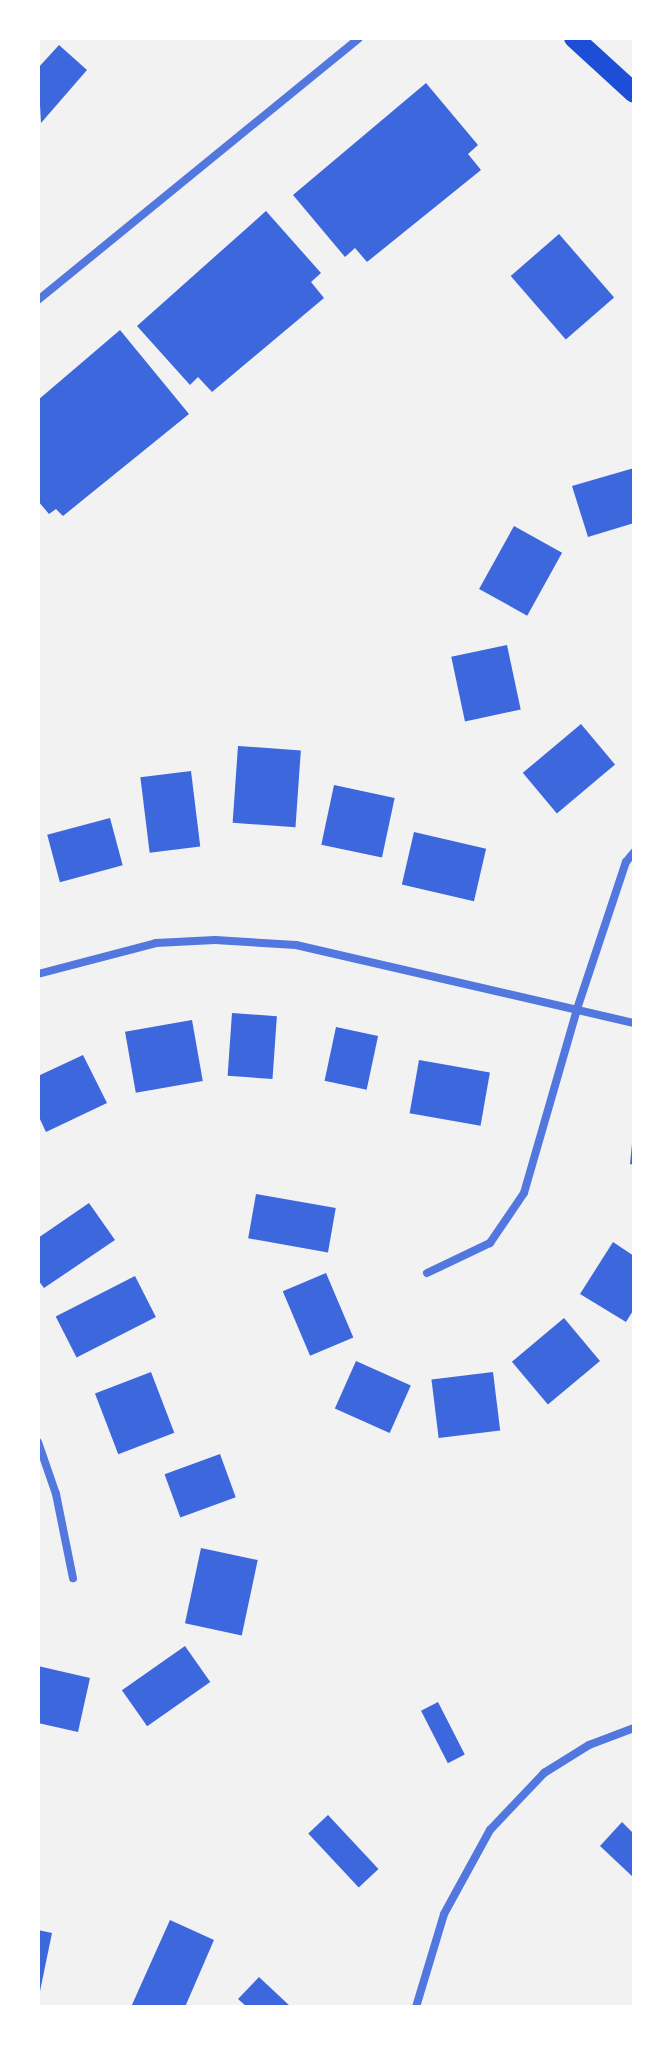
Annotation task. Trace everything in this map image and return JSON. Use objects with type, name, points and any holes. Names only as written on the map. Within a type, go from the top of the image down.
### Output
[{"type":"main road","points":[[574,38],[634,93]]},
{"type":"street","points":[[38,300],[359,38]]},
{"type":"street","points":[[427,1273],[490,1243],[510,1220],[544,1129],[577,1009],[626,862],[634,852]]},
{"type":"street","points":[[38,974],[156,943],[228,941],[296,945],[634,1023]]},
{"type":"street","points":[[38,1442],[56,1494],[73,1578]]},
{"type":"street","points":[[416,2007],[444,1914],[490,1830],[544,1773],[589,1745],[634,1728]]},
{"type":"building","points":[[59,45],[87,70],[41,123],[38,68]]},
{"type":"building","points":[[426,83],[478,145],[468,154],[481,170],[367,262],[355,248],[345,257],[293,195]]},
{"type":"building","points":[[266,211],[321,273],[311,282],[324,298],[212,392],[198,377],[190,385],[137,326]]},
{"type":"building","points":[[559,234],[614,297],[566,339],[511,276]]},
{"type":"building","points":[[120,330],[189,414],[63,516],[56,509],[49,514],[38,501],[38,400]]},
{"type":"building","points":[[634,468],[634,523],[588,537],[572,486]]},
{"type":"building","points":[[514,526],[562,553],[527,616],[479,589]]},
{"type":"building","points":[[507,645],[521,710],[465,721],[451,657]]},
{"type":"building","points":[[581,724],[615,765],[557,813],[523,773]]},
{"type":"building","points":[[238,746],[301,750],[295,827],[233,823]]},
{"type":"building","points":[[191,771],[200,846],[150,853],[140,777]]},
{"type":"building","points":[[334,785],[395,798],[382,858],[321,845]]},
{"type":"building","points":[[110,818],[123,865],[60,882],[47,835]]},
{"type":"building","points":[[414,832],[486,849],[474,901],[402,885]]},
{"type":"building","points":[[232,1013],[277,1016],[272,1079],[228,1076]]},
{"type":"building","points":[[192,1020],[203,1081],[136,1093],[125,1032]]},
{"type":"building","points":[[336,1027],[378,1036],[367,1090],[325,1081]]},
{"type":"building","points":[[83,1055],[107,1103],[46,1132],[38,1115],[38,1076]]},
{"type":"building","points":[[419,1060],[490,1073],[481,1126],[410,1113]]},
{"type":"building","points":[[634,1145],[634,1165],[630,1164]]},
{"type":"building","points":[[256,1194],[336,1208],[328,1252],[248,1238]]},
{"type":"building","points":[[89,1203],[115,1240],[44,1288],[38,1280],[38,1238]]},
{"type":"building","points":[[613,1242],[634,1256],[634,1309],[626,1322],[580,1294]]},
{"type":"building","points":[[326,1273],[353,1337],[310,1356],[283,1291]]},
{"type":"building","points":[[135,1276],[156,1317],[77,1357],[56,1316]]},
{"type":"building","points":[[564,1318],[600,1361],[548,1405],[512,1362]]},
{"type":"building","points":[[356,1361],[411,1385],[390,1433],[335,1409]]},
{"type":"building","points":[[151,1372],[174,1433],[118,1454],[95,1394]]},
{"type":"building","points":[[493,1372],[500,1431],[439,1438],[431,1380]]},
{"type":"building","points":[[220,1454],[236,1497],[180,1517],[165,1474]]},
{"type":"building","points":[[201,1548],[258,1560],[242,1635],[185,1623]]},
{"type":"building","points":[[185,1646],[210,1682],[147,1726],[122,1690]]},
{"type":"building","points":[[38,1666],[90,1678],[78,1732],[38,1723]]},
{"type":"building","points":[[438,1702],[465,1755],[448,1763],[421,1711]]},
{"type":"building","points":[[328,1815],[378,1869],[359,1888],[308,1833]]},
{"type":"building","points":[[622,1822],[634,1834],[634,1878],[600,1846]]},
{"type":"building","points":[[170,1920],[214,1940],[185,2007],[131,2007]]},
{"type":"building","points":[[38,1930],[52,1933],[39,1996],[38,1996]]},
{"type":"building","points":[[259,1977],[291,2007],[247,2007],[238,1999]]}]
